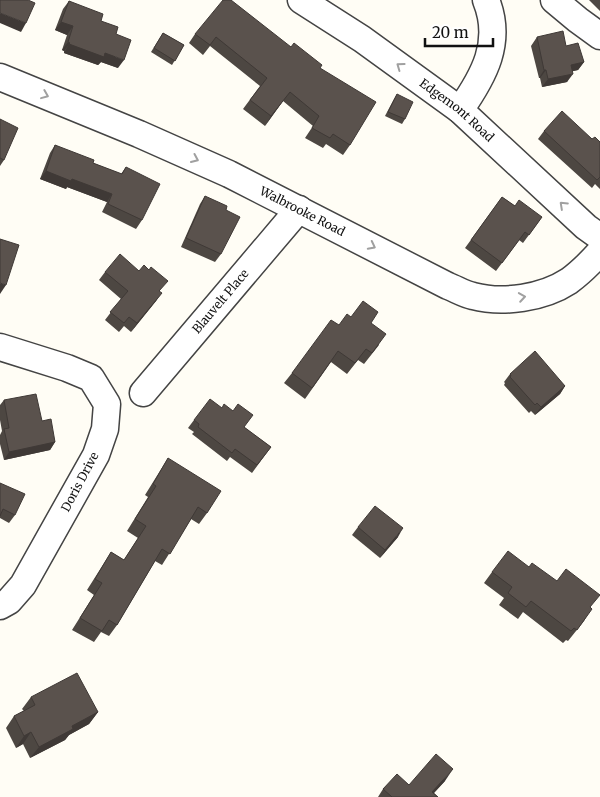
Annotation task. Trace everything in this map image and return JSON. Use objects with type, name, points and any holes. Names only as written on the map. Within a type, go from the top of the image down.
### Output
[{"type":"street","name":"Edgemont Road","points":[[301,0],[362,39],[460,110],[586,227],[600,237]]},
{"type":"street","points":[[460,110],[474,90],[486,68],[490,55],[492,18],[486,0]]},
{"type":"street","points":[[554,0],[600,36]]},
{"type":"street","name":"Walbrooke Road","points":[[0,77],[229,174],[471,296],[504,299],[519,298],[554,289],[571,280],[600,252]]},
{"type":"street","name":"Blauvelt Place","points":[[143,393],[299,209]]},
{"type":"street","name":"Doris Drive","points":[[0,347],[67,368],[91,378],[106,404],[105,429],[96,455],[23,585],[10,600],[0,606]]},
{"type":"building","points":[[0,0],[28,0],[35,3],[26,23],[0,13]]},
{"type":"building","points":[[223,0],[231,0],[291,47],[294,43],[322,65],[320,68],[376,102],[350,145],[333,134],[330,138],[312,128],[319,116],[290,92],[271,116],[250,100],[267,78],[216,37],[210,45],[195,34]]},
{"type":"building","points":[[69,1],[103,14],[101,21],[118,27],[116,34],[131,40],[124,60],[105,53],[104,57],[69,44],[73,26],[61,22]]},
{"type":"building","points":[[563,31],[566,46],[578,43],[584,62],[571,65],[573,74],[548,79],[546,70],[544,70],[537,37]]},
{"type":"building","points":[[163,33],[184,45],[175,61],[154,48]]},
{"type":"building","points":[[397,94],[413,102],[405,119],[388,112]]},
{"type":"building","points":[[562,111],[592,139],[595,137],[600,142],[600,177],[597,180],[544,131]]},
{"type":"building","points":[[0,119],[18,128],[4,160],[0,158]]},
{"type":"building","points":[[55,145],[94,160],[93,163],[122,174],[126,167],[160,184],[142,220],[108,204],[112,194],[46,171]]},
{"type":"building","points":[[205,196],[227,206],[226,210],[240,217],[221,254],[186,238]]},
{"type":"building","points":[[502,197],[515,206],[519,200],[542,217],[529,235],[525,232],[502,263],[471,240]]},
{"type":"building","points":[[0,239],[19,245],[6,285],[0,283]]},
{"type":"building","points":[[120,254],[139,271],[144,265],[149,270],[151,267],[168,281],[159,291],[162,293],[137,323],[129,317],[124,323],[110,312],[128,291],[105,272]]},
{"type":"building","points":[[363,301],[378,312],[371,323],[386,334],[372,353],[366,349],[355,363],[338,351],[312,388],[292,373],[331,320],[339,325],[347,314],[351,317]]},
{"type":"building","points":[[535,351],[565,386],[541,407],[537,403],[535,405],[510,377],[510,374]]},
{"type":"building","points":[[36,394],[42,421],[51,419],[55,442],[9,452],[4,429],[9,428],[4,400]]},
{"type":"building","points":[[210,399],[222,408],[224,404],[233,411],[238,404],[253,415],[244,427],[271,447],[257,465],[235,449],[232,453],[198,427],[199,424],[194,420]]},
{"type":"building","points":[[168,458],[221,491],[207,513],[198,507],[170,554],[162,549],[117,625],[109,620],[102,631],[80,618],[102,583],[95,579],[111,552],[124,560],[146,526],[135,519],[156,486],[153,484]]},
{"type":"building","points":[[0,483],[25,494],[15,515],[3,509],[0,516]]},
{"type":"building","points":[[375,506],[403,528],[385,550],[358,527]]},
{"type":"building","points":[[508,551],[529,567],[532,563],[557,581],[566,569],[600,595],[590,607],[592,609],[577,630],[574,628],[571,631],[531,601],[526,607],[508,593],[512,587],[492,572]]},
{"type":"building","points":[[77,673],[98,712],[72,726],[73,729],[39,747],[31,732],[24,736],[14,716],[35,705],[31,697]]},
{"type":"building","points":[[436,754],[453,769],[432,792],[438,797],[392,797],[383,789],[397,774],[409,785]]}]
